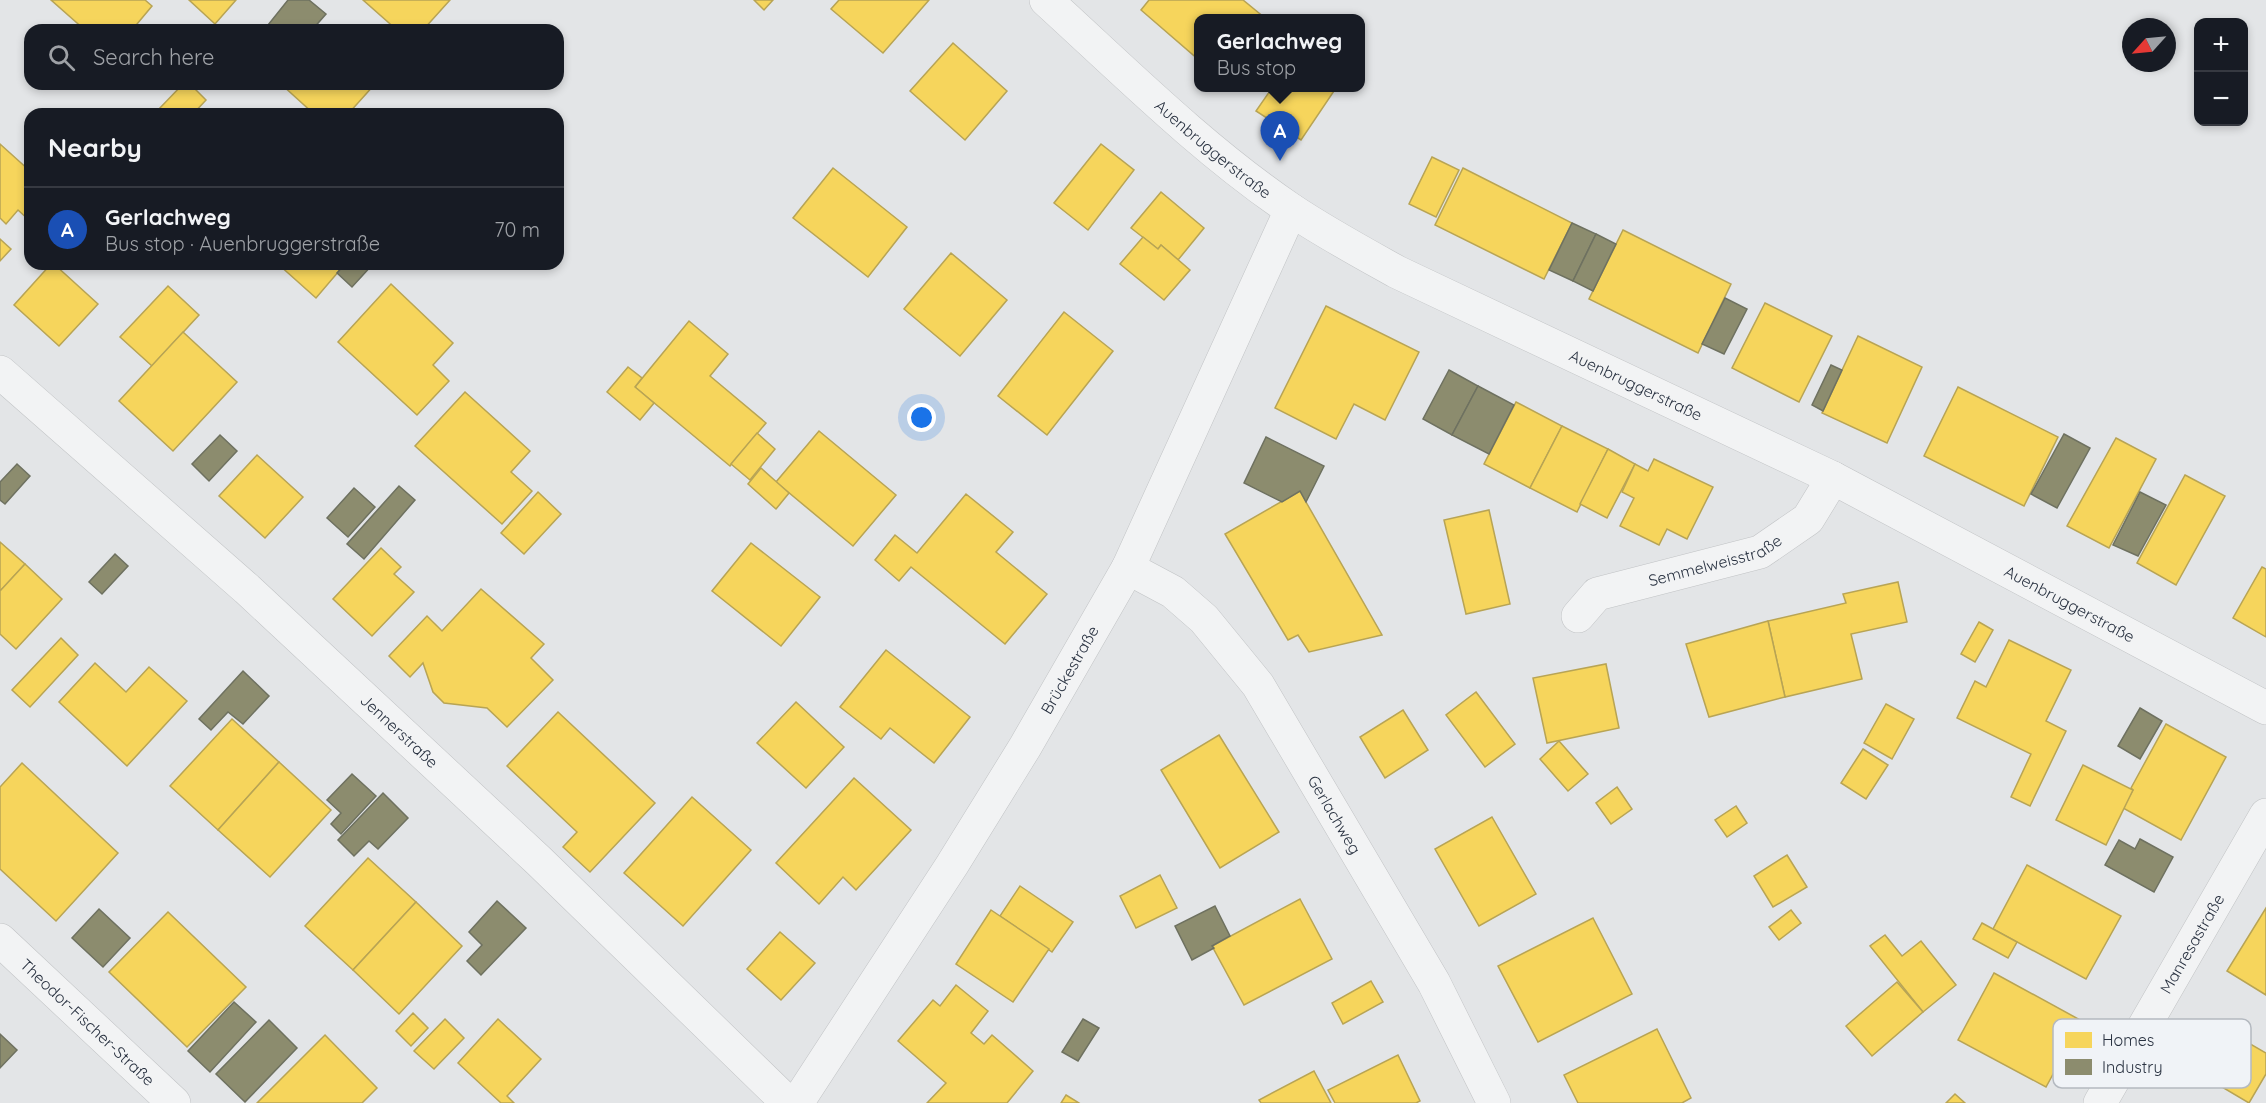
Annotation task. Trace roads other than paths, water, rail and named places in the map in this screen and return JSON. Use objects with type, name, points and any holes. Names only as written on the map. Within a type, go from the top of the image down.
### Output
[{"type":"street","name":"Auenbruggerstraße","points":[[1046,0],[1214,151],[1291,210],[1397,272],[1833,478],[2266,708]]},
{"type":"street","name":"Brückestraße","points":[[796,1103],[964,845],[1034,732],[1128,568],[1291,210]]},
{"type":"street","name":"Jennerstraße","points":[[0,372],[255,597],[539,861],[788,1103]]},
{"type":"street","name":"Semmelweisstraße","points":[[1578,616],[1597,594],[1760,552],[1808,519],[1833,478]]},
{"type":"street","name":"Gerlachweg","points":[[1128,568],[1173,592],[1204,620],[1258,685],[1434,983],[1494,1103]]},
{"type":"street","name":"Manresastraße","points":[[2148,1019],[2266,815]]},
{"type":"street","name":"Theodor-Fischer-Straße","points":[[0,940],[174,1103]]},
{"type":"street","name":"Manresastraße","points":[[2100,1103],[2109,1088]]},
{"type":"place","name":"Gerlachweg","points":[[1280,161]]}]
